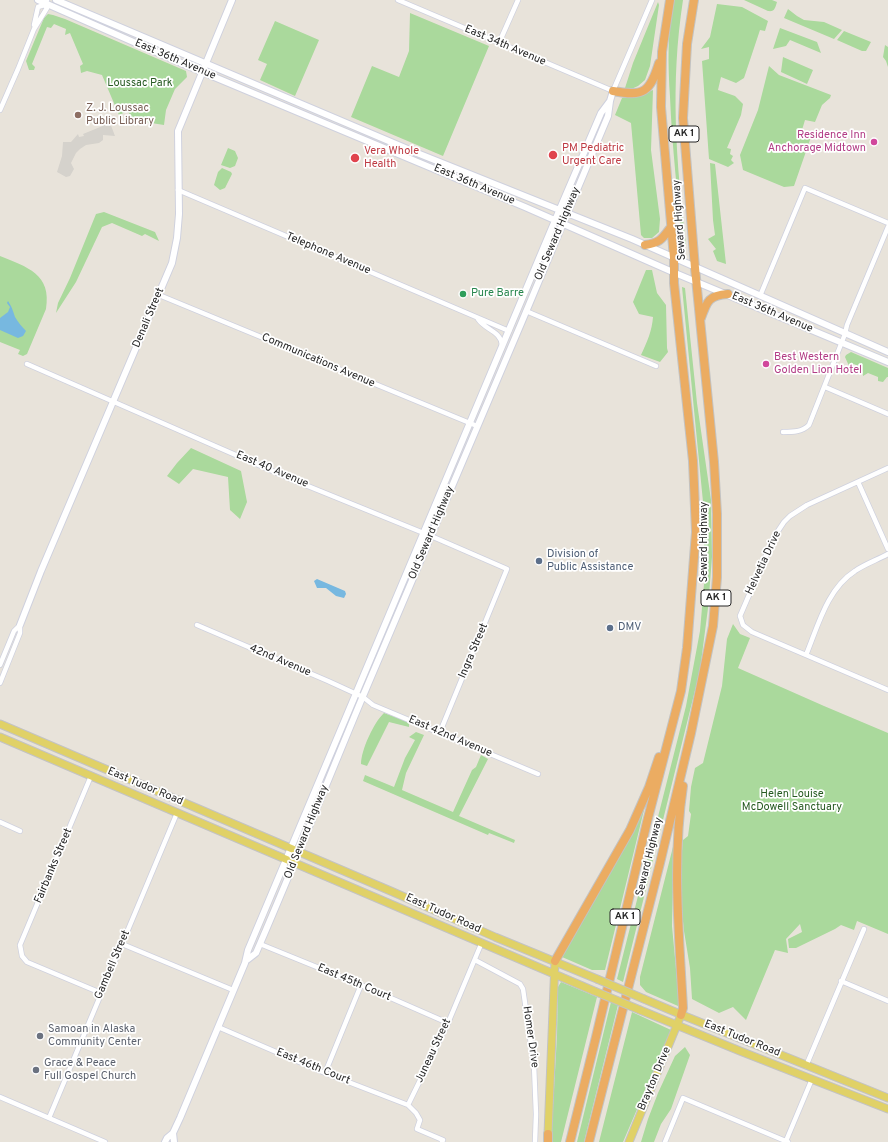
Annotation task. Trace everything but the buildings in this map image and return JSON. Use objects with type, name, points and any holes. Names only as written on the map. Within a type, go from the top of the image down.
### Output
[{"type":"highway","name":"Seward Highway","points":[[570,1142],[649,814],[681,691],[687,648],[696,532],[693,461],[674,283],[674,258],[661,107],[662,52],[670,0]]},
{"type":"highway","name":"Seward Highway","points":[[589,1142],[691,733],[713,626],[717,576],[717,514],[714,462],[696,281],[683,118],[687,44],[694,0]]},
{"type":"highway","points":[[613,91],[630,94],[645,90],[652,82],[662,52]]},
{"type":"highway","points":[[645,246],[655,244],[664,237],[671,227]]},
{"type":"highway","points":[[700,320],[705,305],[710,298],[728,294]]},
{"type":"highway","points":[[554,961],[630,830],[649,788],[681,691]]},
{"type":"highway","points":[[682,1015],[683,1008],[676,878],[680,808],[691,733]]},
{"type":"main road","name":"East 36th Avenue","points":[[38,0],[201,71],[563,223],[675,273],[888,362]]},
{"type":"main road","name":"East 36th Avenue","points":[[56,0],[435,160],[674,258],[888,352]]},
{"type":"main road","name":"Denali Street","points":[[20,625],[41,571],[172,263],[177,238],[179,214],[178,131],[204,63],[232,0]]},
{"type":"main road","name":"Old Seward Highway","points":[[247,960],[256,953],[295,862],[608,116],[613,91]]},
{"type":"main road","name":"Old Seward Highway","points":[[165,1142],[173,1133],[247,960],[248,950],[290,848],[503,347],[555,220],[601,113],[610,101]]},
{"type":"main road","points":[[385,148],[390,147],[427,162],[435,160]]},
{"type":"main road","points":[[501,369],[504,354],[510,340],[509,331]]},
{"type":"main road","name":"East Tudor Road","points":[[0,724],[495,937],[806,1066],[888,1098]]},
{"type":"main road","name":"East Tudor Road","points":[[0,737],[677,1026],[888,1109]]},
{"type":"main road","name":"Homer Drive","points":[[548,1139],[554,961]]},
{"type":"main road","name":"Brayton Drive","points":[[629,1142],[682,1015]]},
{"type":"main road","name":"Old Seward Highway","points":[[173,1133],[174,1142]]},
{"type":"street","name":"East 34th Avenue","points":[[398,0],[613,91]]},
{"type":"street","points":[[498,43],[518,0]]},
{"type":"street","name":"Old Seward Highway","points":[[613,91],[652,0]]},
{"type":"street","points":[[0,110],[34,29],[47,8],[45,3]]},
{"type":"street","points":[[760,296],[805,188],[888,222]]},
{"type":"street","name":"Telephone Avenue","points":[[178,190],[509,331]]},
{"type":"street","points":[[783,432],[798,432],[806,427],[825,387],[847,325],[888,227]]},
{"type":"street","name":"Communications Avenue","points":[[159,295],[477,426]]},
{"type":"street","points":[[526,311],[656,366]]},
{"type":"street","name":"Telephone Avenue","points":[[477,318],[480,322],[495,332],[502,340],[503,347]]},
{"type":"street","name":"East 40 Avenue","points":[[28,364],[293,480],[508,569]]},
{"type":"street","points":[[825,387],[888,414]]},
{"type":"street","name":"Helvetia Drive","points":[[806,655],[752,632],[743,625],[740,616],[774,537],[784,522],[798,510],[888,468]]},
{"type":"street","points":[[858,482],[888,550]]},
{"type":"street","points":[[888,554],[856,570],[837,588],[827,604],[806,655],[888,690]]},
{"type":"street","name":"Ingra Street","points":[[440,732],[508,569]]},
{"type":"street","name":"Denali Street","points":[[0,665],[14,631],[20,625]]},
{"type":"street","name":"Denali Street","points":[[0,683],[20,634],[20,625]]},
{"type":"street","name":"42nd Avenue","points":[[197,625],[363,697]]},
{"type":"street","name":"East 42nd Avenue","points":[[363,697],[373,705],[538,774]]},
{"type":"street","name":"Fairbanks Street","points":[[91,776],[20,945],[22,956],[27,962],[101,993]]},
{"type":"street","name":"Gambell Street","points":[[49,1118],[177,813]]},
{"type":"street","points":[[0,822],[20,830]]},
{"type":"street","points":[[806,1066],[864,929]]},
{"type":"street","name":"Juneau Street","points":[[408,1105],[448,1024],[482,942]]},
{"type":"street","points":[[122,944],[233,990]]},
{"type":"street","name":"East 45th Court","points":[[260,944],[448,1024]]},
{"type":"street","name":"Homer Drive","points":[[475,960],[520,984],[523,989],[534,1065],[536,1114],[535,1142]]},
{"type":"street","points":[[841,981],[888,1001]]},
{"type":"street","points":[[325,1073],[361,986]]},
{"type":"street","name":"East 46th Court","points":[[218,1027],[325,1073],[408,1105]]},
{"type":"street","points":[[665,1142],[683,1098],[787,1142],[812,1079]]},
{"type":"street","points":[[0,1097],[105,1142]]},
{"type":"street","points":[[408,1105],[416,1113],[420,1120],[417,1129],[444,1141]]},
{"type":"green space","points":[[674,0],[683,0],[679,31],[676,92],[679,183],[686,244],[682,245],[672,134],[669,73],[669,36]]},
{"type":"green space","points":[[744,0],[772,0],[777,2],[772,11],[768,11]]},
{"type":"green space","points":[[658,2],[659,5],[650,66],[645,80],[638,86],[627,91],[625,88],[633,63]]},
{"type":"green space","points":[[717,4],[742,7],[768,21],[765,31],[760,30],[744,78],[736,83],[721,77],[718,90],[735,96],[743,104],[741,115],[727,148],[731,149],[730,154],[733,156],[731,160],[734,163],[728,167],[709,159],[702,61],[709,59],[709,47],[701,49],[710,37]]},
{"type":"green space","points":[[788,9],[804,20],[824,22],[842,30],[834,39],[784,18]]},
{"type":"green space","points":[[410,13],[489,46],[443,156],[351,117],[372,66],[399,77],[409,51]]},
{"type":"green space","name":"Loussac Park","points":[[48,14],[65,19],[186,71],[187,77],[175,89],[166,110],[164,125],[132,120],[128,111],[119,115],[102,75],[87,71],[81,73],[80,66],[83,64],[70,33],[65,35],[66,29],[54,24],[51,28],[47,27],[32,64],[35,67],[34,70],[29,70],[26,61],[44,18]]},
{"type":"green space","points":[[275,21],[319,40],[295,96],[260,80],[267,64],[258,60]]},
{"type":"green space","points":[[780,28],[817,42],[821,53],[790,40],[786,46],[773,49]]},
{"type":"green space","points":[[844,31],[871,42],[866,51],[862,51],[837,40]]},
{"type":"green space","points":[[885,45],[888,47],[888,67],[883,57]]},
{"type":"green space","points":[[783,57],[813,70],[807,84],[781,72]]},
{"type":"green space","points":[[769,66],[779,75],[831,95],[830,98],[822,105],[815,122],[805,120],[802,130],[811,137],[794,186],[784,187],[743,170],[740,155],[758,110]]},
{"type":"green space","points":[[653,90],[651,150],[660,219],[659,232],[652,238],[644,238],[641,235],[631,123],[615,115],[622,98],[639,96]]},
{"type":"green space","points":[[228,148],[235,151],[238,158],[235,166],[230,168],[221,165]]},
{"type":"green space","points":[[710,163],[715,164],[726,264],[717,261],[713,251],[716,249],[708,239],[715,235]]},
{"type":"green space","points":[[222,168],[231,172],[232,174],[225,188],[220,190],[214,185],[218,172]]},
{"type":"green space","points":[[104,212],[155,232],[159,241],[145,234],[142,236],[112,223],[102,227],[76,282],[56,313],[58,303],[70,278],[96,214]]},
{"type":"green space","points":[[0,256],[28,268],[41,280],[45,288],[47,297],[46,309],[27,354],[23,356],[18,354],[20,350],[0,342]]},
{"type":"green space","points":[[646,270],[652,270],[657,293],[666,305],[668,352],[660,362],[641,355],[650,332],[653,317],[639,314],[633,302]]},
{"type":"green space","points":[[682,287],[685,288],[697,403],[711,500],[712,557],[708,608],[700,670],[623,982],[617,979],[686,706],[700,631],[704,584],[704,512]]},
{"type":"green space","points":[[851,352],[888,368],[888,377],[883,382],[878,381],[878,377],[868,373],[863,376],[862,368],[854,364],[849,366],[845,357]]},
{"type":"green space","points":[[191,448],[241,471],[247,502],[240,519],[230,510],[228,477],[193,469],[179,484],[167,476]]},
{"type":"green space","name":"Helen Louise McDowell Sanctuary","points":[[733,624],[740,634],[750,638],[738,668],[888,733],[888,934],[857,921],[854,930],[841,925],[796,948],[789,948],[788,939],[802,932],[800,924],[786,939],[788,953],[775,950],[746,1020],[733,1007],[719,1013],[692,999],[690,968],[684,931],[679,882],[683,840],[688,836],[691,814],[689,811],[691,787],[695,768],[703,763],[722,686],[727,639]]},
{"type":"green space","points":[[384,713],[409,722],[409,727],[389,722],[367,766],[361,764],[363,751],[369,737],[376,723]]},
{"type":"green space","points":[[416,732],[424,735],[406,773],[402,790],[453,812],[472,770],[476,767],[481,755],[488,759],[459,816],[515,840],[514,843],[489,833],[488,835],[363,781],[365,775],[394,787],[405,758],[415,740],[409,737]]},
{"type":"green space","points":[[644,810],[605,970],[592,970],[562,957],[631,835],[641,813]]},
{"type":"green space","points":[[675,839],[672,926],[679,1001],[678,1006],[646,992],[640,985],[640,977]]},
{"type":"green space","points":[[561,982],[597,997],[561,1142],[551,1142],[557,1036],[558,987]]},
{"type":"green space","points":[[611,1002],[618,1005],[584,1142],[577,1142]]},
{"type":"green space","points":[[632,1012],[671,1030],[623,1142],[599,1142]]},
{"type":"green space","points":[[685,1047],[690,1055],[671,1109],[661,1124],[654,1142],[641,1142],[658,1093],[675,1056]]},
{"type":"shaded area","points":[[110,123],[115,136],[103,135],[103,140],[99,143],[86,145],[80,149],[76,153],[71,163],[74,169],[70,176],[66,177],[57,172],[62,156],[63,142],[71,142],[78,134],[79,137],[84,136],[83,134]]},
{"type":"water","points":[[8,301],[15,317],[26,331],[23,336],[18,338],[0,330],[0,318],[8,312],[10,307],[7,303]]},
{"type":"water","points":[[317,579],[345,591],[346,594],[344,598],[336,596],[326,588],[317,588],[314,581]]},
{"type":"place","name":"Z. J. Loussac Public Library","points":[[78,115]]},
{"type":"place","name":"Residence Inn Anchorage Midtown","points":[[874,142]]},
{"type":"place","name":"PM Pediatric Urgent Care","points":[[553,155]]},
{"type":"place","name":"Vera Whole Health","points":[[355,158]]},
{"type":"place","name":"Pure Barre","points":[[463,294]]},
{"type":"place","name":"Best Western Golden Lion Hotel","points":[[766,364]]},
{"type":"place","name":"Division of Public Assistance","points":[[539,561]]},
{"type":"place","name":"DMV","points":[[610,628]]},
{"type":"place","name":"Samoan in Alaska Community Center","points":[[40,1036]]},
{"type":"place","name":"Grace & Peace Full Gospel Church","points":[[36,1070]]}]
